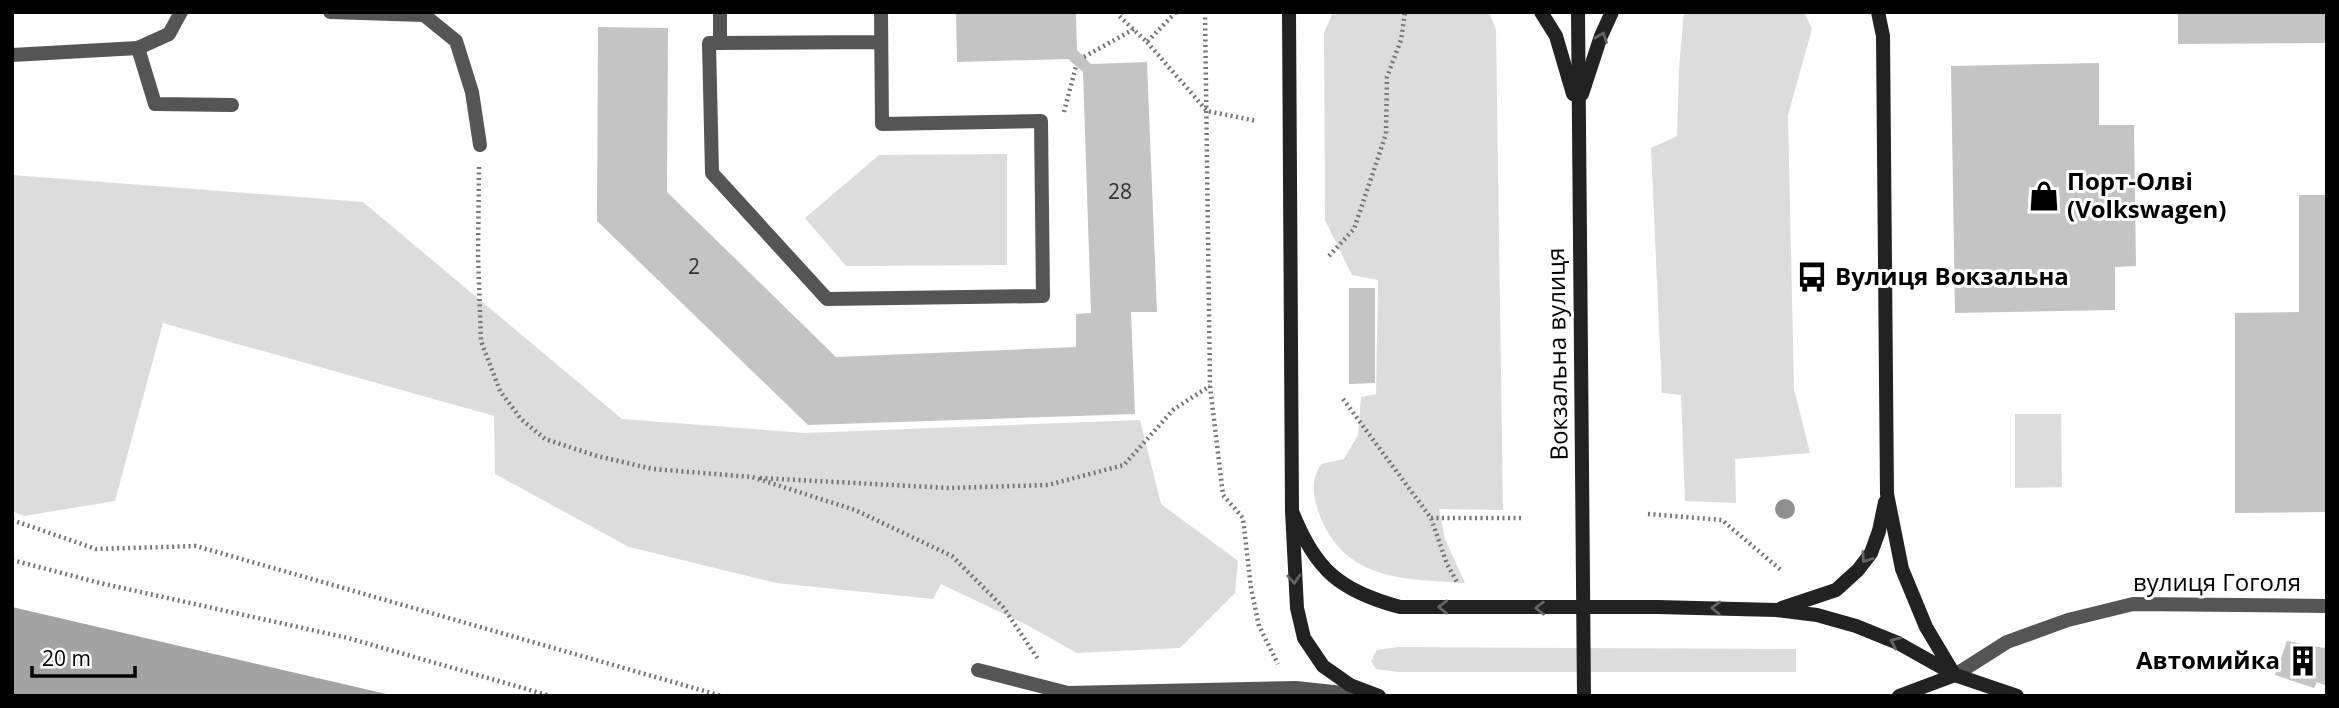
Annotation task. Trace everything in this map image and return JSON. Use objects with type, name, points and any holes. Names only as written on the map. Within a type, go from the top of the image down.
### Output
[{"type":"main road","points":[[1289,12],[1294,581],[1304,638],[1323,666],[1350,685],[1379,696]]},
{"type":"main road","points":[[1541,12],[1556,36],[1577,109]]},
{"type":"main road","name":"Вокзальна вулиця","points":[[1578,12],[1584,696]]},
{"type":"main road","points":[[1577,109],[1601,36],[1612,12]]},
{"type":"main road","points":[[1878,12],[1883,36],[1887,494],[1902,569],[1926,627],[1955,675]]},
{"type":"main road","points":[[1776,610],[1836,590],[1858,570],[1871,553],[1887,494]]},
{"type":"main road","points":[[1292,511],[1302,537],[1332,577],[1372,599],[1401,607],[1657,607],[1776,610],[1817,615],[1856,626],[1898,643],[1955,675],[2017,696]]},
{"type":"main road","points":[[1899,696],[1955,675]]},
{"type":"street","points":[[12,55],[138,48],[169,34],[181,12]]},
{"type":"street","points":[[330,12],[424,15],[456,41],[472,92],[480,145]]},
{"type":"street","points":[[720,12],[720,43]]},
{"type":"street","points":[[881,12],[882,124],[1041,121],[1043,296],[827,299],[712,173],[709,43],[881,42]]},
{"type":"street","points":[[138,48],[155,104],[232,105]]},
{"type":"street","name":"вулиця Гоголя","points":[[1955,675],[2007,642],[2068,620],[2133,604],[2327,606]]},
{"type":"street","points":[[978,670],[1068,693],[1296,688],[1371,696]]},
{"type":"path","points":[[1122,12],[1119,16],[1147,42],[1207,111],[1257,121]]},
{"type":"path","points":[[1147,42],[1176,12]]},
{"type":"path","points":[[1205,12],[1210,386],[1223,495],[1243,518],[1251,588],[1259,626],[1274,659],[1296,688]]},
{"type":"path","points":[[1329,256],[1354,229],[1386,134],[1387,76],[1401,40],[1405,12]]},
{"type":"path","points":[[1084,57],[1134,29]]},
{"type":"path","points":[[1041,121],[1062,121],[1076,66]]},
{"type":"path","points":[[480,145],[478,254],[481,341],[500,391],[521,419],[545,439],[597,456],[653,469],[949,488],[1048,485],[1124,465],[1174,409],[1210,386]]},
{"type":"path","points":[[1343,399],[1431,518],[1447,564],[1463,592]]},
{"type":"path","points":[[752,477],[855,510],[952,556],[1003,607],[1030,649],[1068,693]]},
{"type":"path","points":[[1648,514],[1722,520],[1782,571]]},
{"type":"path","points":[[1431,518],[1522,518]]},
{"type":"path","points":[[12,520],[96,549],[196,546],[722,696]]},
{"type":"path","points":[[12,559],[100,583],[348,638],[551,696]]},
{"type":"shaded area","points":[[1333,12],[1489,12],[1496,30],[1503,510],[1439,509],[1445,539],[1465,583],[1404,578],[1366,567],[1350,558],[1336,544],[1324,525],[1315,500],[1314,481],[1321,464],[1344,459],[1358,435],[1361,397],[1376,394],[1378,280],[1352,275],[1325,220],[1324,33]]},
{"type":"shaded area","points":[[1684,12],[1804,12],[1812,29],[1788,115],[1794,389],[1810,453],[1735,459],[1736,503],[1685,501],[1681,395],[1662,393],[1651,148],[1677,136]]},
{"type":"shaded area","points":[[1007,154],[1007,265],[846,266],[805,218],[879,155]]},
{"type":"shaded area","points":[[12,175],[363,202],[622,419],[805,433],[1140,420],[1161,504],[1238,561],[1235,593],[1180,648],[1077,653],[1027,625],[941,584],[933,599],[776,583],[629,547],[495,474],[494,416],[163,323],[115,501],[24,516],[12,511]]},
{"type":"shaded area","points":[[2015,414],[2061,414],[2062,487],[2015,488]]},
{"type":"shaded area","points":[[12,607],[395,696],[12,696]]},
{"type":"shaded area","points":[[1398,647],[1796,649],[1796,672],[1398,672],[1376,669],[1371,661],[1377,650]]},
{"type":"building","points":[[956,12],[1076,12],[1077,50],[1091,64],[1147,62],[1157,312],[1131,312],[1135,414],[808,425],[597,221],[598,27],[668,28],[667,192],[836,357],[1076,347],[1076,314],[1091,313],[1083,72],[1068,59],[957,62]]},
{"type":"building","points":[[2178,12],[2327,12],[2327,43],[2178,44]]},
{"type":"building","name":"Порт-Олві (Volkswagen)","points":[[2099,63],[2099,125],[2134,125],[2136,266],[2115,267],[2115,310],[1955,313],[1951,66]]},
{"type":"building","points":[[2299,195],[2327,195],[2327,512],[2235,513],[2235,313],[2299,312]]},
{"type":"building","points":[[1349,288],[1375,288],[1375,383],[1349,384]]},
{"type":"building","name":"Автомийка","points":[[2287,641],[2324,648],[2327,644],[2327,686],[2317,682],[2314,688],[2275,675]]},
{"type":"place","name":"Порт-Олві (Volkswagen)","points":[[2044,196]]},
{"type":"place","name":"Вулиця Вокзальна","points":[[1812,277]]},
{"type":"place","name":"Автомийка","points":[[2303,661]]}]
